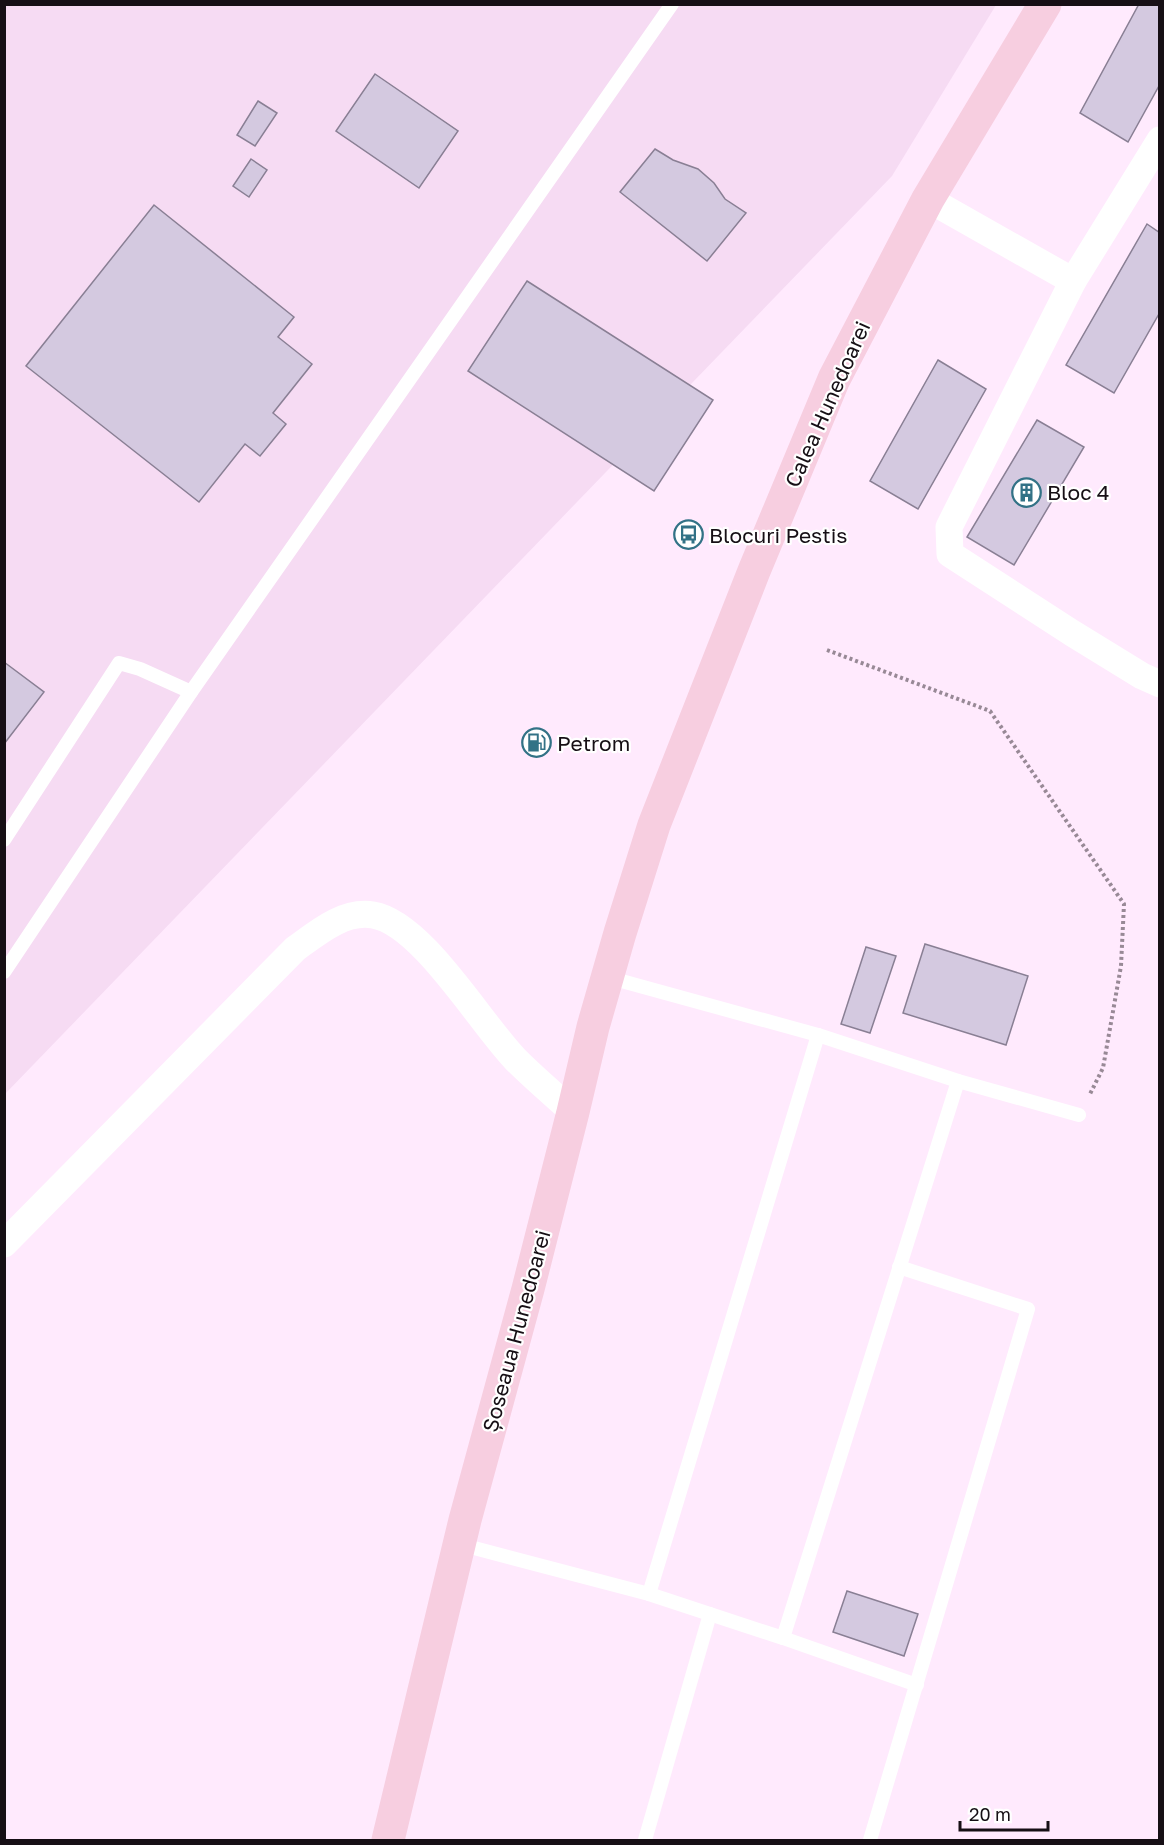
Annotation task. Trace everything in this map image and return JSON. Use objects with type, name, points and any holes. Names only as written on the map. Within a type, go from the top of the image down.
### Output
[{"type":"main road","name":"Calea Hunedoarei","points":[[654,825],[754,571],[834,379],[928,200],[1045,4]]},
{"type":"main road","name":"Șoseaua Hunedoarei","points":[[388,1840],[459,1544],[528,1289],[593,1027],[654,825]]},
{"type":"street","points":[[1160,140],[1073,281],[949,527],[950,554],[1072,633],[1142,676],[1160,684]]},
{"type":"street","points":[[928,200],[1073,281]]},
{"type":"street","points":[[4,1244],[295,949],[339,920],[354,915],[372,914],[392,921],[410,934],[515,1059],[573,1112]]},
{"type":"lane","points":[[4,972],[191,692],[672,4]]},
{"type":"lane","points":[[4,840],[119,663],[140,669],[191,692]]},
{"type":"lane","points":[[607,977],[818,1035],[958,1081],[1079,1115]]},
{"type":"lane","points":[[649,1594],[818,1035]]},
{"type":"lane","points":[[783,1638],[958,1081]]},
{"type":"lane","points":[[870,1840],[1029,1310],[899,1267]]},
{"type":"lane","points":[[459,1544],[649,1594],[917,1685]]},
{"type":"lane","points":[[645,1840],[710,1614]]},
{"type":"path","points":[[827,650],[990,711],[1124,904],[1121,966],[1103,1068],[1079,1115]]},
{"type":"shaded area","points":[[5,5],[996,5],[892,176],[5,1094]]},
{"type":"building","points":[[1139,4],[1160,4],[1160,84],[1128,142],[1080,113]]},
{"type":"building","points":[[375,74],[458,131],[419,188],[336,131]]},
{"type":"building","points":[[258,101],[277,113],[255,146],[237,135]]},
{"type":"building","points":[[655,149],[673,160],[698,169],[714,183],[725,199],[746,213],[707,261],[620,192]]},
{"type":"building","points":[[251,159],[267,170],[249,197],[233,186]]},
{"type":"building","points":[[154,205],[294,317],[278,337],[312,364],[273,413],[286,424],[260,456],[245,444],[199,502],[26,366]]},
{"type":"building","points":[[1147,224],[1160,233],[1160,312],[1114,393],[1066,365]]},
{"type":"building","points":[[527,281],[713,400],[654,491],[468,371]]},
{"type":"building","points":[[938,360],[986,389],[918,509],[870,481]]},
{"type":"building","name":"Bloc 4","points":[[1037,420],[1084,447],[1014,565],[967,537]]},
{"type":"building","points":[[4,662],[44,692],[4,744]]},
{"type":"building","points":[[925,944],[1028,976],[1006,1045],[903,1013]]},
{"type":"building","points":[[866,947],[896,956],[870,1033],[841,1024]]},
{"type":"building","points":[[847,1591],[918,1614],[904,1656],[833,1632]]},
{"type":"place","name":"Bloc 4","points":[[1026,492]]},
{"type":"place","name":"Blocuri Pestis","points":[[688,535]]},
{"type":"place","name":"Petrom","points":[[536,743]]}]
